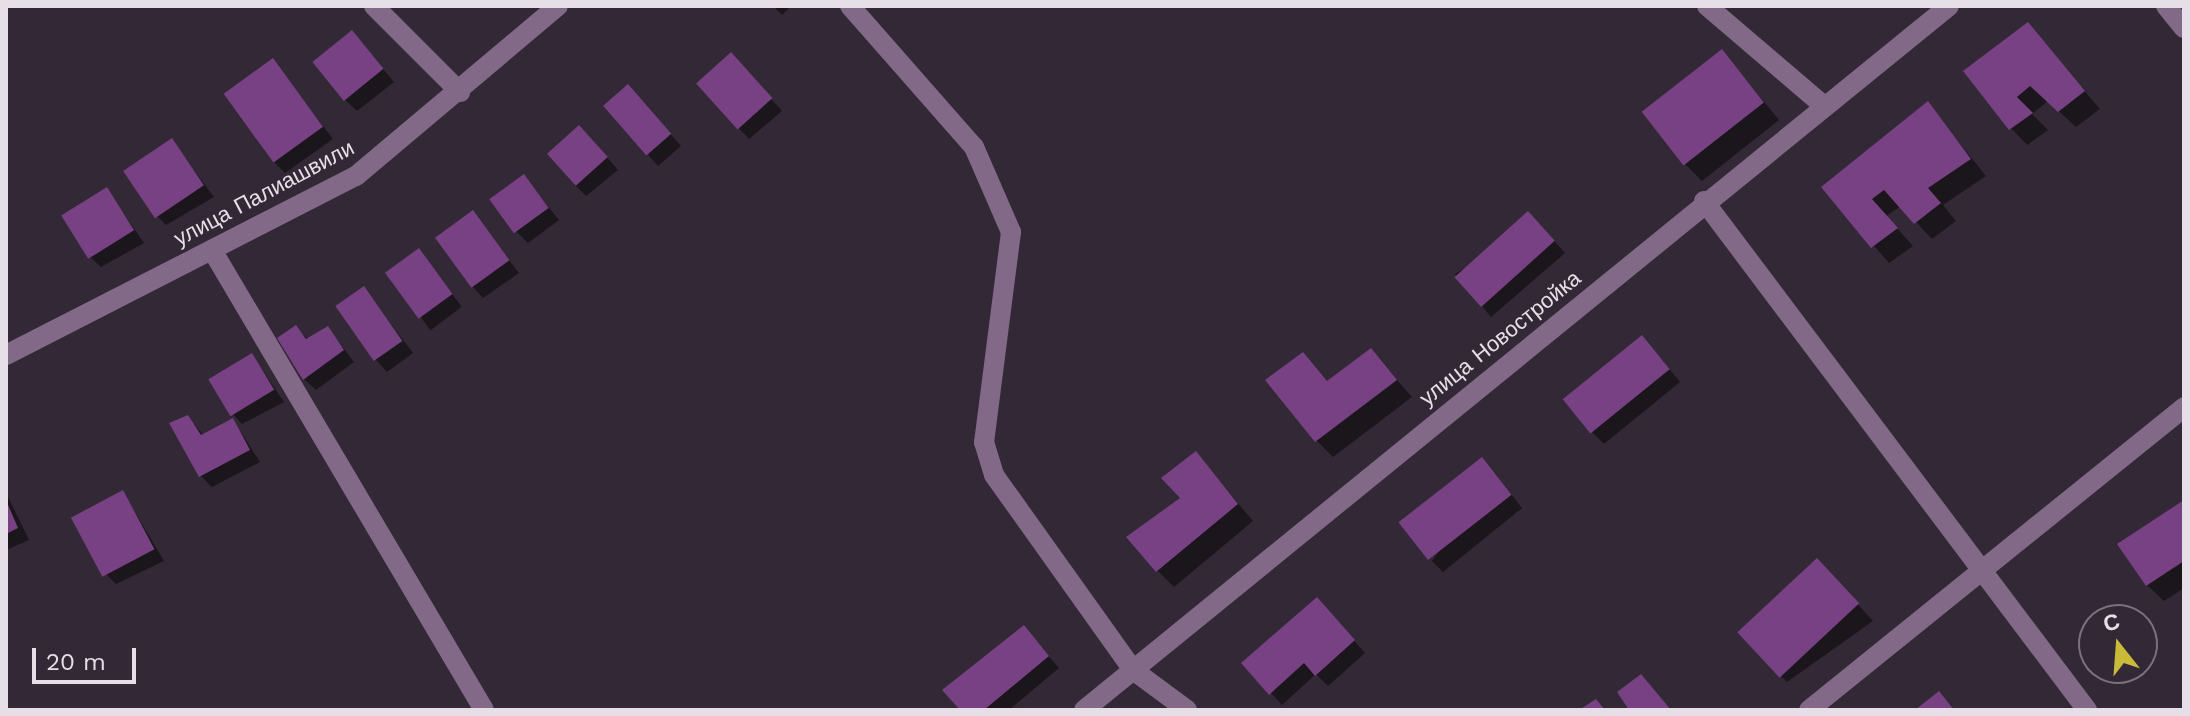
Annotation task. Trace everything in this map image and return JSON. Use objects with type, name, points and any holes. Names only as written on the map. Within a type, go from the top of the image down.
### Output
[{"type":"street","points":[[374,6],[460,92]]},
{"type":"street","name":"улица Палиашвили","points":[[6,355],[356,176],[460,92],[558,6]]},
{"type":"street","points":[[850,6],[974,147],[1011,232],[984,442],[994,475],[1133,670],[1187,710]]},
{"type":"street","points":[[1707,6],[1823,105]]},
{"type":"street","name":"улица Новостройка","points":[[1084,710],[1704,201],[1949,6]]},
{"type":"street","points":[[2166,6],[2184,28]]},
{"type":"street","points":[[1704,201],[2087,710]]},
{"type":"street","points":[[212,250],[484,710]]},
{"type":"street","points":[[1809,710],[1977,567],[2184,407]]},
{"type":"building","points":[[2028,22],[2085,91],[2058,112],[2030,86],[2017,97],[2033,113],[2009,130],[1963,71]]},
{"type":"building","points":[[352,30],[383,69],[344,101],[312,62]]},
{"type":"building","points":[[1722,49],[1764,103],[1683,165],[1642,112]]},
{"type":"building","points":[[731,52],[772,98],[738,130],[696,83]]},
{"type":"building","points":[[273,58],[323,127],[274,163],[224,94]]},
{"type":"building","points":[[628,84],[671,134],[646,155],[603,106]]},
{"type":"building","points":[[1928,101],[1971,159],[1928,188],[1941,203],[1914,224],[1884,190],[1872,199],[1898,228],[1871,248],[1821,187]]},
{"type":"building","points":[[579,125],[608,157],[576,186],[547,154]]},
{"type":"building","points":[[172,138],[204,185],[155,218],[123,171]]},
{"type":"building","points":[[524,174],[549,208],[514,233],[489,199]]},
{"type":"building","points":[[107,187],[134,230],[88,259],[61,216]]},
{"type":"building","points":[[473,210],[509,260],[471,288],[435,238]]},
{"type":"building","points":[[1528,211],[1555,241],[1481,307],[1454,277]]},
{"type":"building","points":[[419,248],[453,294],[419,319],[385,273]]},
{"type":"building","points":[[364,286],[402,341],[374,361],[335,306]]},
{"type":"building","points":[[296,325],[306,339],[328,326],[344,350],[303,380],[277,338]]},
{"type":"building","points":[[1642,335],[1670,369],[1590,433],[1563,399]]},
{"type":"building","points":[[1371,348],[1397,380],[1315,442],[1265,380],[1303,352],[1327,381]]},
{"type":"building","points":[[252,353],[274,390],[230,416],[208,379]]},
{"type":"building","points":[[188,415],[201,435],[233,418],[250,450],[199,477],[169,423]]},
{"type":"building","points":[[1196,451],[1238,504],[1156,572],[1126,537],[1180,498],[1161,478]]},
{"type":"building","points":[[1482,457],[1512,495],[1428,560],[1398,522]]},
{"type":"building","points":[[123,490],[154,549],[102,577],[71,518]]},
{"type":"building","points":[[6,500],[18,528],[6,534]]},
{"type":"building","points":[[2184,500],[2184,561],[2146,586],[2117,544]]},
{"type":"building","points":[[1817,558],[1859,603],[1780,678],[1737,632]]},
{"type":"building","points":[[1317,597],[1355,640],[1315,676],[1304,663],[1269,695],[1241,663]]},
{"type":"building","points":[[1024,625],[1049,656],[984,710],[960,710],[942,690]]},
{"type":"building","points":[[1641,674],[1671,710],[1629,710],[1617,692]]},
{"type":"building","points":[[1939,691],[1954,710],[1915,710]]},
{"type":"building","points":[[1596,699],[1605,710],[1579,710]]}]
